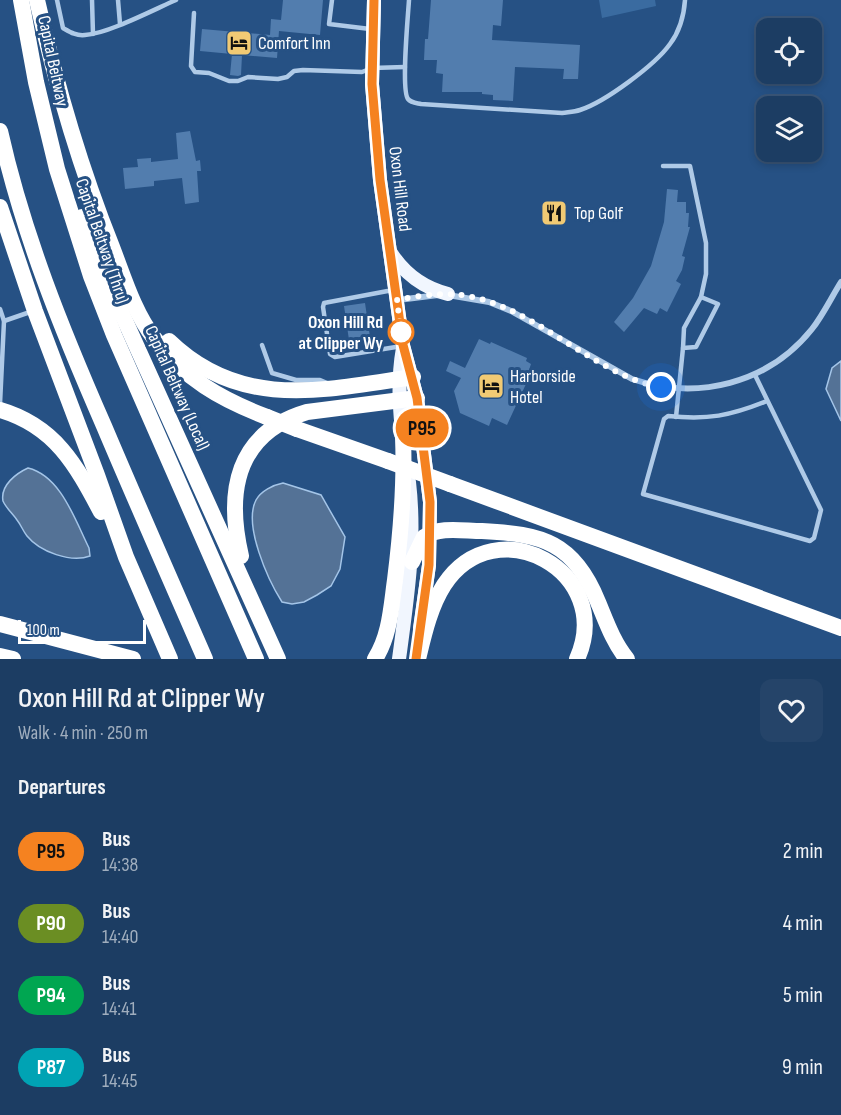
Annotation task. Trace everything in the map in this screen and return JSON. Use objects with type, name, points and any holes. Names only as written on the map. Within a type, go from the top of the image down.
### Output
[{"type":"highway","name":"Capital Beltway","points":[[21,0],[36,82],[48,130]]},
{"type":"highway","points":[[37,0],[74,142],[139,314],[153,337],[194,379],[233,404],[297,429],[841,628]]},
{"type":"highway","name":"Capital Beltway (Local)","points":[[48,130],[59,152],[103,272],[278,659]]},
{"type":"highway","name":"Capital Beltway (Thru)","points":[[48,130],[63,188],[91,276],[114,335],[256,659]]},
{"type":"highway","points":[[0,131],[22,218],[46,288],[70,349],[205,659]]},
{"type":"highway","points":[[0,207],[35,311],[126,557],[170,659]]},
{"type":"highway","points":[[120,268],[161,333],[202,367],[223,378],[264,389],[306,392],[406,378]]},
{"type":"highway","points":[[250,595],[235,533],[234,512],[239,474],[246,457],[256,443],[268,430],[292,417],[314,411],[417,398]]},
{"type":"highway","points":[[0,410],[15,414],[32,423],[52,437],[63,449],[84,480],[126,557]]},
{"type":"highway","points":[[375,659],[383,647],[390,616],[401,526],[403,437]]},
{"type":"highway","points":[[412,562],[424,537],[431,532],[446,530],[526,535],[555,546],[570,556],[583,570],[610,630],[627,659]]},
{"type":"highway","points":[[417,659],[435,603],[449,579],[469,560],[484,553],[508,550],[533,553],[550,561],[574,586],[582,604],[585,623],[577,659]]},
{"type":"highway","points":[[0,624],[133,659]]},
{"type":"highway","points":[[0,656],[13,659]]},
{"type":"main road","name":"Oxon Hill Road","points":[[374,0],[372,68],[375,136],[403,345],[406,378],[399,400],[411,502],[412,562],[399,659]]},
{"type":"main road","points":[[389,248],[399,263],[418,281],[448,294]]},
{"type":"main road","name":"Oxon Hill Road","points":[[406,378],[417,398],[429,492],[431,532],[417,659]]},
{"type":"street","points":[[396,295],[448,294],[471,297],[534,322],[623,375],[650,385],[678,389],[722,386],[755,375],[782,358],[812,329],[841,282]]},
{"type":"lane","points":[[57,0],[63,28],[72,33],[84,35],[120,24],[176,0]]},
{"type":"lane","points":[[92,0],[93,34]]},
{"type":"lane","points":[[118,0],[120,24]]},
{"type":"lane","points":[[332,0],[328,20],[332,25],[373,29]]},
{"type":"lane","points":[[409,0],[405,68],[407,98],[414,103],[549,113],[573,111],[599,100],[657,59],[675,36],[683,14],[685,0]]},
{"type":"lane","points":[[194,13],[191,66],[195,72],[209,73],[230,81],[238,81],[248,77],[278,80],[287,77],[294,70],[362,72],[372,68],[405,68]]},
{"type":"lane","points":[[663,166],[690,166],[706,243],[706,274],[700,297],[684,328],[676,417]]},
{"type":"lane","points":[[396,295],[324,303],[326,331],[332,356],[403,345]]},
{"type":"lane","points":[[682,348],[696,347],[718,304],[700,297]]},
{"type":"lane","points":[[0,309],[4,321],[0,404]]},
{"type":"lane","points":[[4,321],[35,311]]},
{"type":"lane","points":[[262,345],[272,373],[296,380],[326,382],[333,389]]},
{"type":"lane","points":[[755,375],[821,510],[814,538],[810,541],[643,494],[664,419],[668,416],[716,417],[743,410],[767,400]]},
{"type":"shaded area","points":[[599,0],[655,0],[656,6],[602,18]]},
{"type":"shaded area","points":[[841,361],[841,421],[826,389],[832,368]]},
{"type":"shaded area","points":[[28,468],[49,480],[66,500],[89,548],[90,556],[65,557],[40,547],[26,534],[4,504],[4,490],[10,480]]},
{"type":"shaded area","points":[[283,483],[321,495],[345,537],[340,569],[331,586],[304,602],[292,604],[282,602],[270,580],[259,552],[253,523],[253,511],[258,497],[275,485]]},
{"type":"building","points":[[283,0],[323,0],[320,35],[279,31],[277,58],[242,55],[241,75],[238,76],[230,75],[232,54],[200,51],[202,29],[270,35],[271,19],[281,20]]},
{"type":"building","points":[[431,0],[503,0],[501,26],[493,25],[492,40],[580,45],[578,79],[563,79],[564,69],[515,67],[513,101],[493,100],[493,95],[482,94],[482,92],[442,92],[443,74],[436,73],[437,60],[424,60]]},
{"type":"building","points":[[190,131],[196,161],[200,160],[201,171],[197,171],[199,202],[185,204],[182,178],[154,181],[154,186],[125,189],[123,168],[138,167],[137,159],[151,158],[151,162],[178,159],[176,133]]},
{"type":"building","points":[[667,189],[678,190],[677,202],[686,202],[686,213],[689,213],[688,227],[690,227],[682,256],[685,257],[676,281],[681,284],[667,312],[660,308],[657,314],[644,308],[624,332],[614,322],[633,298],[651,266],[664,222]]},
{"type":"building","points":[[365,303],[370,337],[349,340],[344,306]]},
{"type":"building","name":"Harborside Hotel","points":[[479,339],[527,358],[526,361],[531,364],[529,370],[532,371],[507,425],[492,418],[489,426],[460,413],[454,391],[461,378],[446,371],[450,361],[465,368]]},
{"type":"bus line","name":"P95","points":[[374,0],[372,84],[375,136],[403,345],[417,398],[430,502],[429,565],[416,659]]},
{"type":"place","name":"Comfort Inn","points":[[239,43]]},
{"type":"place","name":"Top Golf","points":[[554,213]]},
{"type":"place","name":"Oxon Hill Rd at Clipper Wy","points":[[401,332]]},
{"type":"place","name":"Harborside Hotel","points":[[491,386]]},
{"type":"route","points":[[401,332],[397,300],[448,294],[471,297],[489,302],[534,322],[623,375],[661,387]]}]
